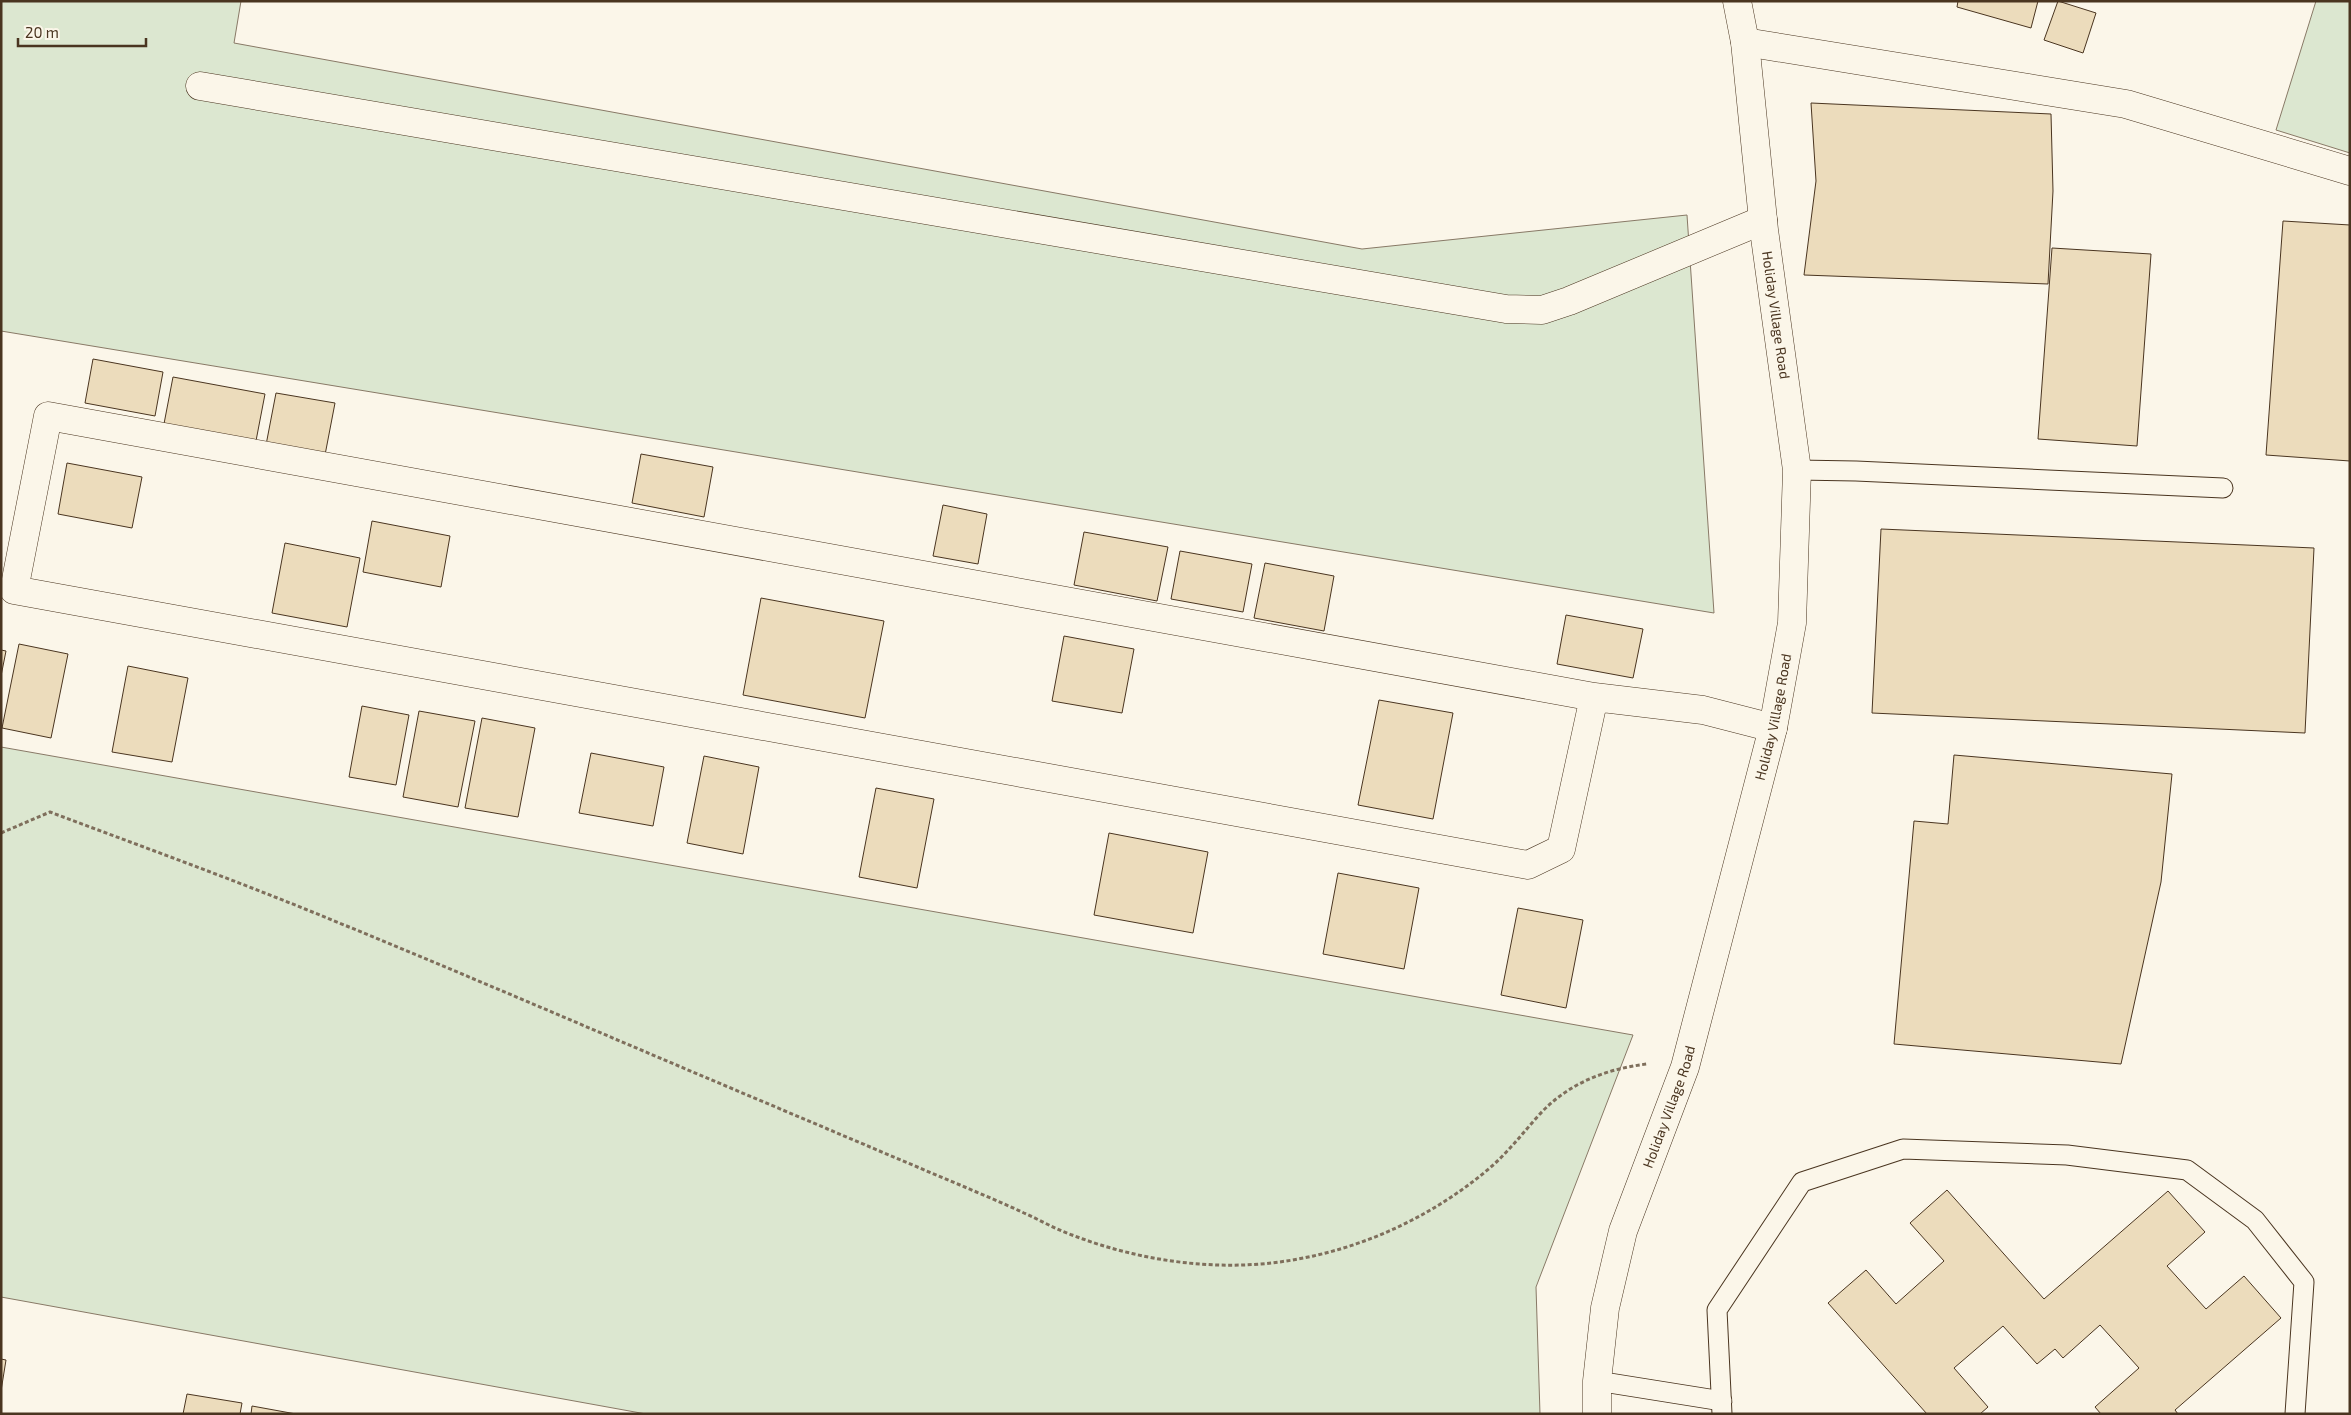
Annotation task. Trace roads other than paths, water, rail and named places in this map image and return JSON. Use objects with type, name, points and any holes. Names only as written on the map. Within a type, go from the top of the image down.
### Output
[{"type":"street","name":"Holiday Village Road","points":[[1597,1414],[1597,1381],[1606,1308],[1623,1232],[1685,1067],[1773,728],[1792,623],[1797,470],[1763,220],[1745,42],[1737,1]]},
{"type":"street","points":[[1745,42],[2126,104],[2350,171]]},
{"type":"street","points":[[200,86],[1506,309],[1542,310],[1560,304],[1688,253],[1763,220]]},
{"type":"street","points":[[1594,698],[1561,848],[1528,866],[14,590],[48,416],[1594,698],[1704,710],[1773,728]]},
{"type":"lane","points":[[1797,470],[1856,470],[2223,488]]},
{"type":"lane","points":[[1597,1381],[1722,1408],[1717,1310],[1802,1182],[1903,1149],[2067,1155],[2187,1170],[2255,1220],[2304,1282],[2294,1414]]}]
